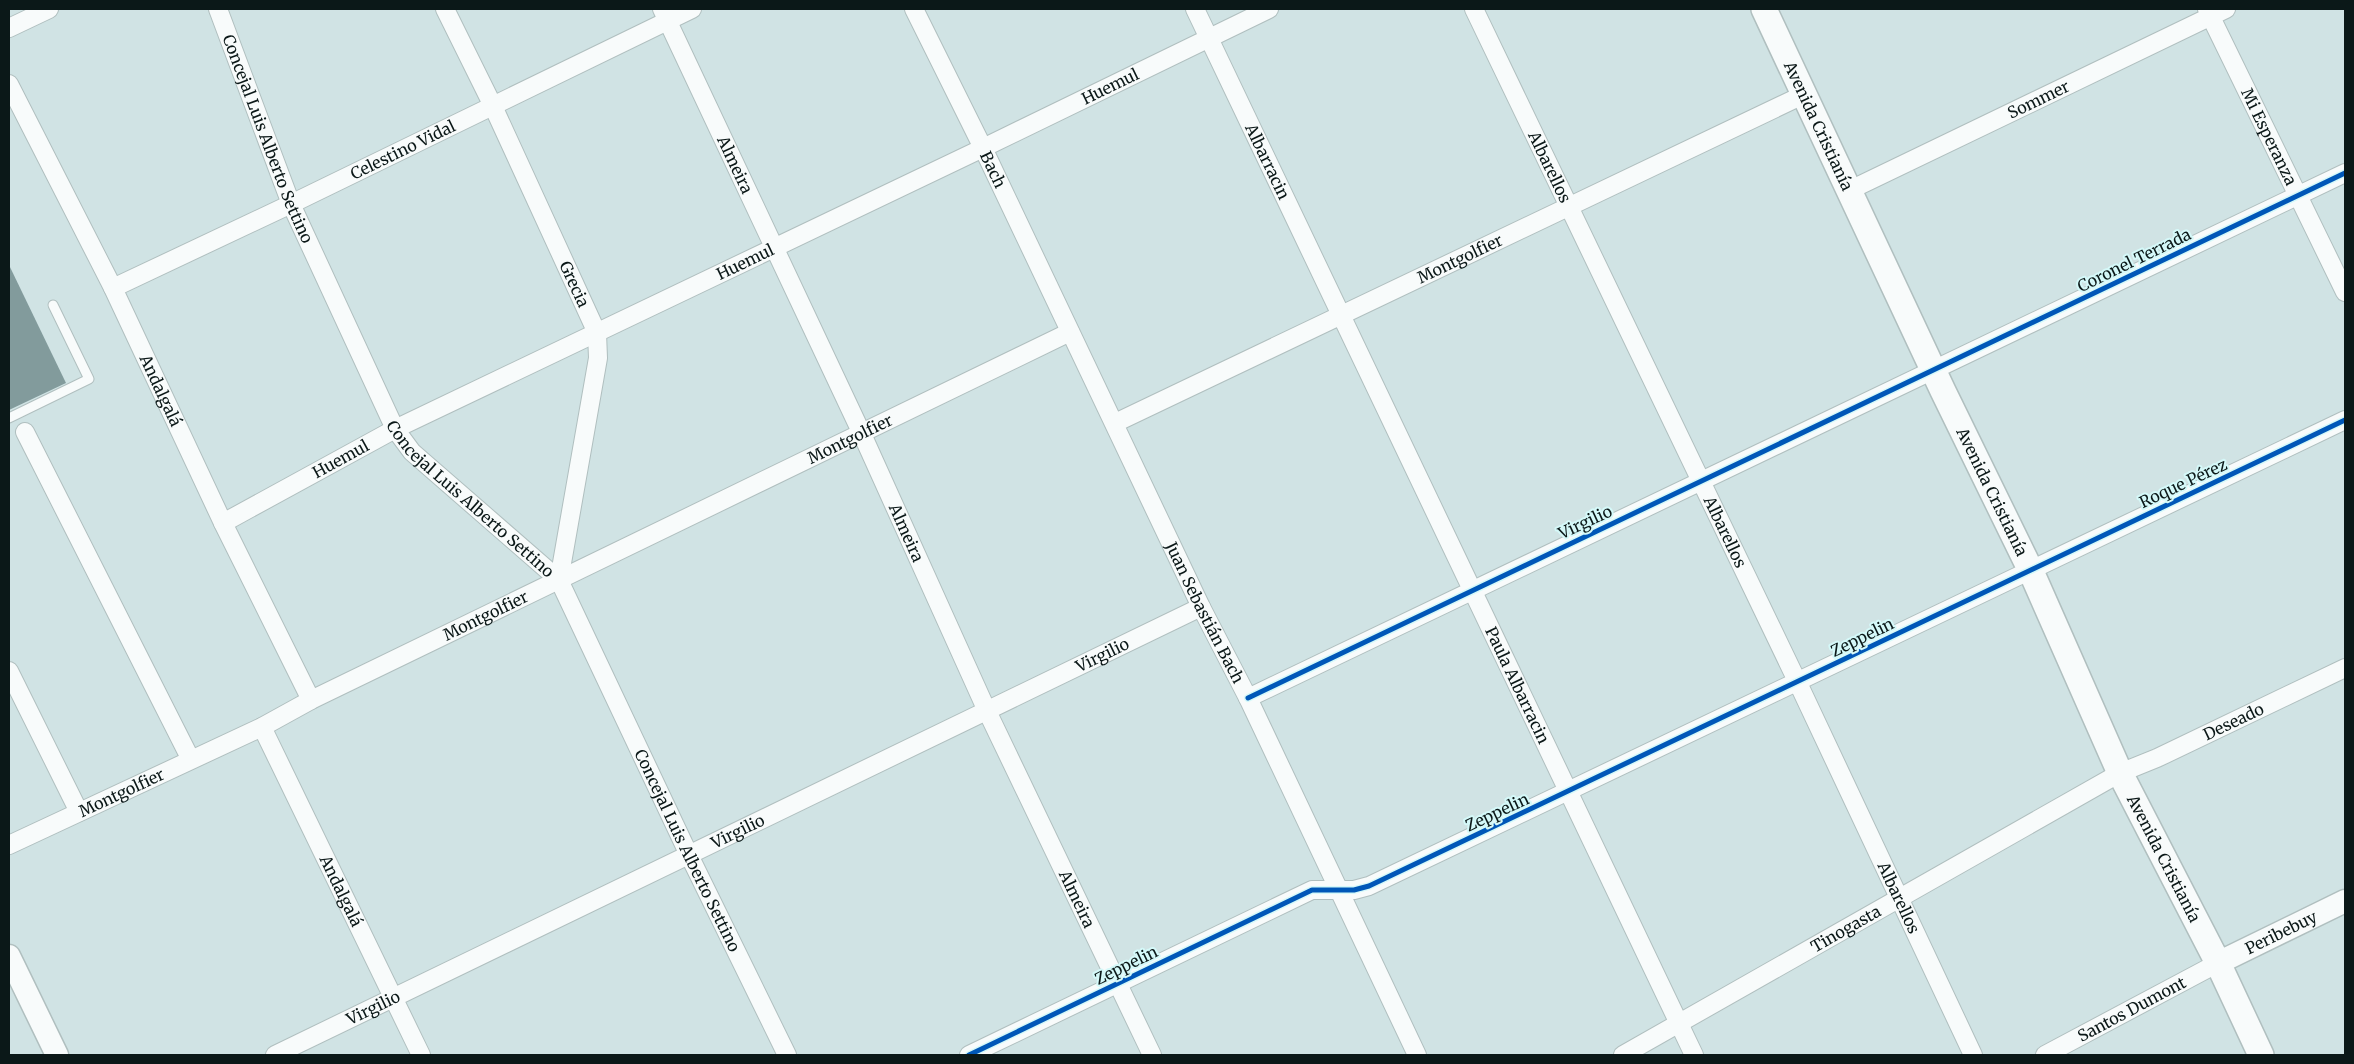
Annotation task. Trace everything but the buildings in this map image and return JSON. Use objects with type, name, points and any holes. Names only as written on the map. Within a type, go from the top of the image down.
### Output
[{"type":"main road","name":"Avenida Cristianía","points":[[1764,9],[2030,569],[2120,773],[2218,963],[2261,1055]]},
{"type":"street","points":[[9,28],[49,9]]},
{"type":"street","name":"Concejal Luis Alberto Settino","points":[[218,9],[291,204],[395,429],[412,452],[559,580],[689,855],[787,1055]]},
{"type":"street","name":"Grecia","points":[[445,9],[492,104],[597,333],[598,358],[559,580]]},
{"type":"street","name":"Celestino Vidal","points":[[113,288],[291,204],[492,104],[665,14],[692,9]]},
{"type":"street","name":"Bach","points":[[914,9],[983,148],[1070,332]]},
{"type":"street","name":"Albarracin","points":[[1195,9],[1341,315]]},
{"type":"street","name":"Huemul","points":[[223,523],[395,429],[1270,9]]},
{"type":"street","name":"Albarellos","points":[[1474,9],[1700,482],[1798,682],[1973,1055]]},
{"type":"street","name":"Sommer","points":[[1850,190],[2215,11]]},
{"type":"street","name":"Mi Esperanza","points":[[2215,11],[2298,196],[2345,292]]},
{"type":"street","name":"Almeira","points":[[665,14],[776,247],[987,711],[1152,1055]]},
{"type":"street","name":"Andalgalá","points":[[9,84],[113,288],[223,523],[311,700]]},
{"type":"street","name":"Montgolfier","points":[[1114,423],[1805,94]]},
{"type":"street","name":"Coronel Terrada","points":[[1934,370],[2345,173]]},
{"type":"street","name":"Paula Albarracin","points":[[1341,315],[1694,1055]]},
{"type":"street","name":"Montgolfier","points":[[9,845],[190,758],[262,727],[311,700],[1070,332]]},
{"type":"street","name":"Juan Sebastián Bach","points":[[1070,332],[1201,608],[1248,698],[1417,1055]]},
{"type":"street","name":"Virgilio","points":[[1248,698],[1934,370]]},
{"type":"street","name":"Roque Pérez","points":[[2030,569],[2345,420]]},
{"type":"street","points":[[25,432],[190,758]]},
{"type":"street","name":"Zeppelin","points":[[969,1055],[1312,890],[1340,890],[1369,886],[1798,682],[2030,569]]},
{"type":"street","name":"Virgilio","points":[[275,1055],[1201,608]]},
{"type":"street","name":"Deseado","points":[[2120,773],[2157,758],[2345,668]]},
{"type":"street","points":[[9,671],[79,812]]},
{"type":"street","name":"Andalgalá","points":[[262,727],[421,1055]]},
{"type":"street","name":"Tinogasta","points":[[1623,1055],[1900,896],[2120,773]]},
{"type":"street","name":"Peribebuy","points":[[2218,963],[2345,901]]},
{"type":"street","points":[[9,956],[57,1055]]},
{"type":"street","name":"Santos Dumont","points":[[2045,1055],[2218,963]]},
{"type":"lane","points":[[9,418],[89,379],[53,305]]},
{"type":"cycle path","points":[[1248,698],[2345,173]]},
{"type":"cycle path","points":[[969,1055],[1312,890],[1354,890],[1369,886],[2345,420]]}]
